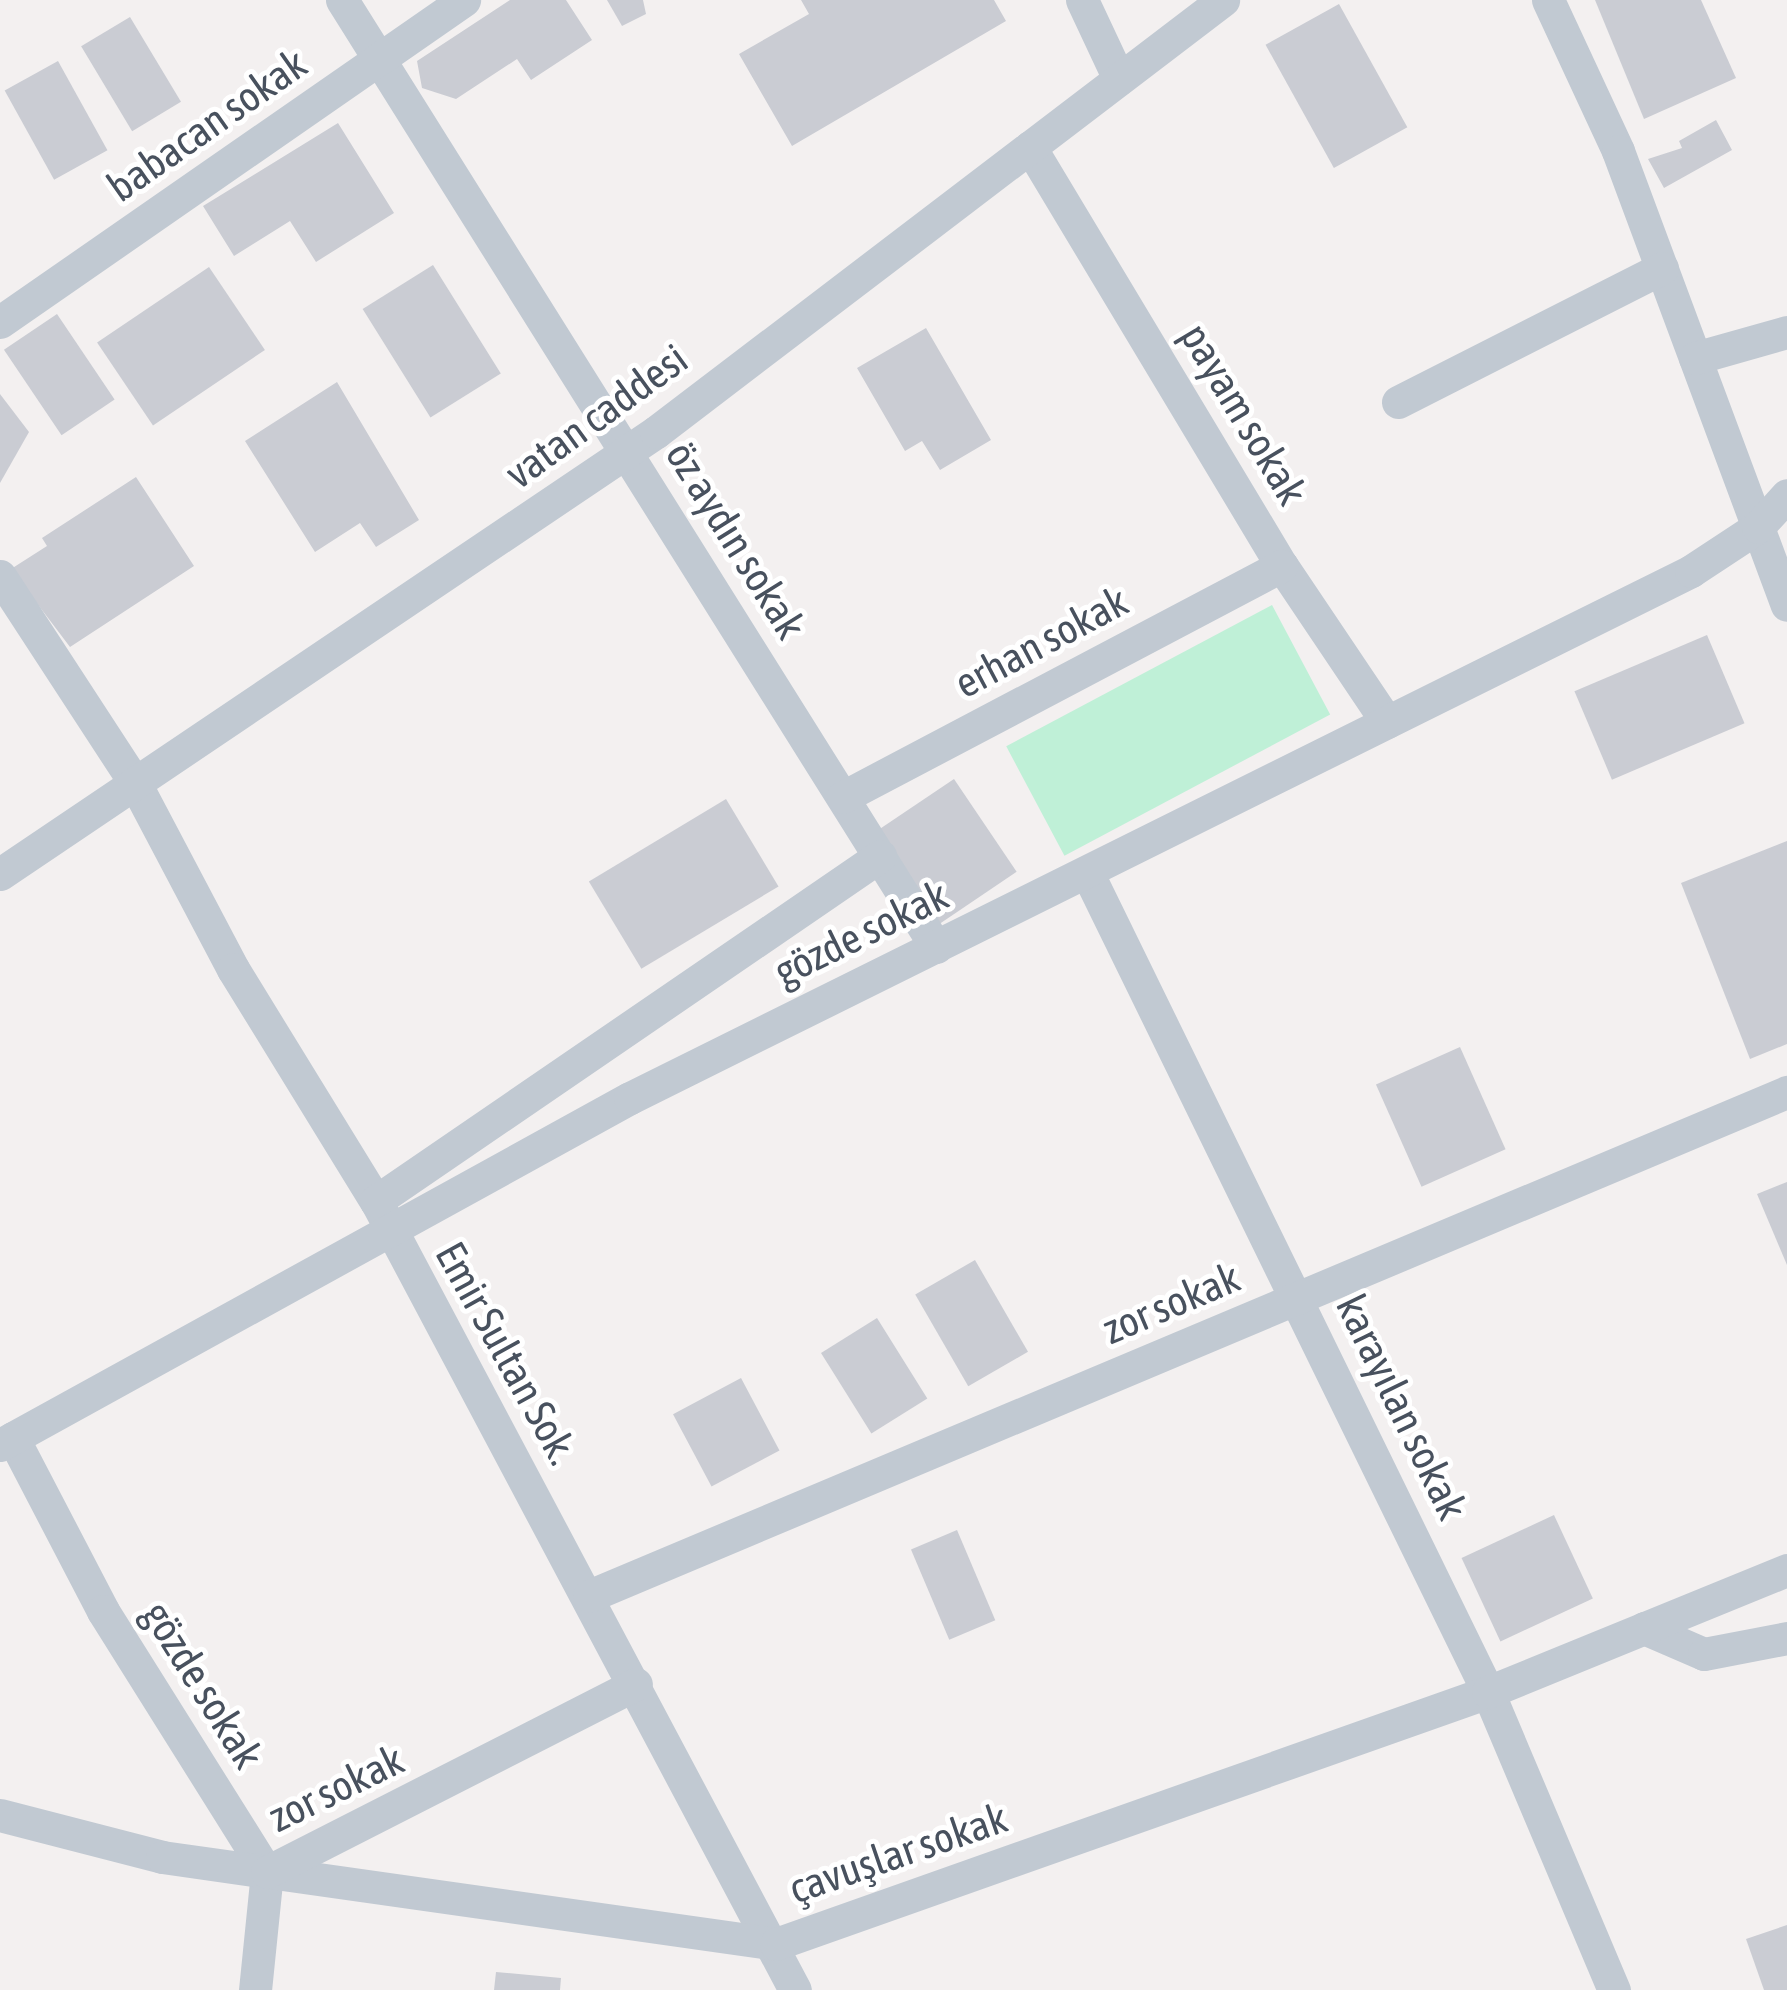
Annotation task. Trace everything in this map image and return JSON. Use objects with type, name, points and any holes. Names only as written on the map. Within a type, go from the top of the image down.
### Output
[{"type":"street","name":"öz aydın sokak","points":[[342,0],[936,947]]},
{"type":"street","name":"babacan sokak","points":[[0,322],[464,0]]},
{"type":"street","points":[[1082,0],[1120,79]]},
{"type":"street","name":"vatan caddesi","points":[[0,874],[130,777],[628,452],[1223,0]]},
{"type":"street","points":[[1548,0],[1662,268],[1787,605]]},
{"type":"street","name":"payam sokak","points":[[1030,147],[1282,566],[1387,722]]},
{"type":"street","points":[[1398,402],[1662,268]]},
{"type":"street","points":[[1695,358],[1787,332]]},
{"type":"street","name":"gözde sokak","points":[[383,1216],[1691,572],[1758,527],[1787,495]]},
{"type":"street","name":"erhan sokak","points":[[843,797],[1282,566]]},
{"type":"street","name":"Emir Sultan Sok.","points":[[0,576],[130,777],[233,969],[383,1216],[776,1944],[795,1990]]},
{"type":"street","name":"gözde sokak","points":[[267,1872],[103,1611],[6,1442],[383,1216],[880,856]]},
{"type":"street","name":"karayılan sokak","points":[[1087,872],[1300,1298],[1488,1692],[1614,1990]]},
{"type":"street","name":"zor sokak","points":[[589,1597],[1787,1092]]},
{"type":"street","name":"çavuşlar sokak","points":[[0,1815],[162,1857],[776,1944],[1488,1692],[1787,1570]]},
{"type":"street","points":[[1643,1628],[1705,1654],[1787,1638]]},
{"type":"street","name":"zor sokak","points":[[267,1872],[636,1684]]},
{"type":"street","points":[[255,1990],[267,1872]]},
{"type":"green space","points":[[1272,605],[1330,714],[1064,856],[1006,746]]},
{"type":"building","points":[[510,0],[566,0],[592,40],[531,80],[517,59],[456,99],[422,88],[417,61]]},
{"type":"building","points":[[607,0],[643,0],[646,14],[622,26]]},
{"type":"building","points":[[801,0],[994,0],[1006,21],[792,146],[739,54],[809,14]]},
{"type":"building","points":[[1595,0],[1701,0],[1736,78],[1644,119]]},
{"type":"building","points":[[1339,4],[1407,127],[1334,168],[1266,45]]},
{"type":"building","points":[[130,17],[181,102],[132,131],[81,46]]},
{"type":"building","points":[[58,61],[107,150],[54,180],[5,91]]},
{"type":"building","points":[[1716,120],[1732,150],[1664,188],[1648,159],[1682,148],[1679,141]]},
{"type":"building","points":[[338,123],[394,213],[316,262],[290,221],[234,256],[203,206]]},
{"type":"building","points":[[433,265],[501,374],[430,418],[363,309]]},
{"type":"building","points":[[209,267],[265,350],[153,425],[97,342]]},
{"type":"building","points":[[57,314],[115,399],[62,435],[4,350]]},
{"type":"building","points":[[926,328],[991,440],[940,470],[922,441],[905,451],[857,368]]},
{"type":"building","points":[[337,382],[419,520],[376,547],[360,523],[315,552],[245,441]]},
{"type":"building","points":[[0,394],[29,432],[0,483]]},
{"type":"building","points":[[136,477],[194,566],[70,647],[11,569],[47,546],[42,538]]},
{"type":"building","points":[[1707,635],[1745,723],[1612,780],[1574,691]]},
{"type":"building","points":[[954,779],[1017,872],[938,925],[875,832]]},
{"type":"building","points":[[726,799],[779,886],[641,969],[589,881]]},
{"type":"building","points":[[1787,841],[1787,1044],[1750,1059],[1681,883]]},
{"type":"building","points":[[1460,1047],[1506,1149],[1422,1187],[1376,1084]]},
{"type":"building","points":[[1787,1182],[1787,1265],[1757,1194]]},
{"type":"building","points":[[975,1260],[1028,1352],[968,1386],[915,1294]]},
{"type":"building","points":[[877,1318],[927,1399],[871,1434],[821,1353]]},
{"type":"building","points":[[741,1378],[779,1450],[712,1487],[673,1414]]},
{"type":"building","points":[[1554,1515],[1593,1598],[1500,1641],[1462,1558]]},
{"type":"building","points":[[957,1530],[995,1620],[949,1640],[911,1550]]},
{"type":"building","points":[[1787,1925],[1787,1990],[1764,1990],[1746,1939]]},
{"type":"building","points":[[496,1972],[561,1978],[560,1990],[494,1990]]}]
